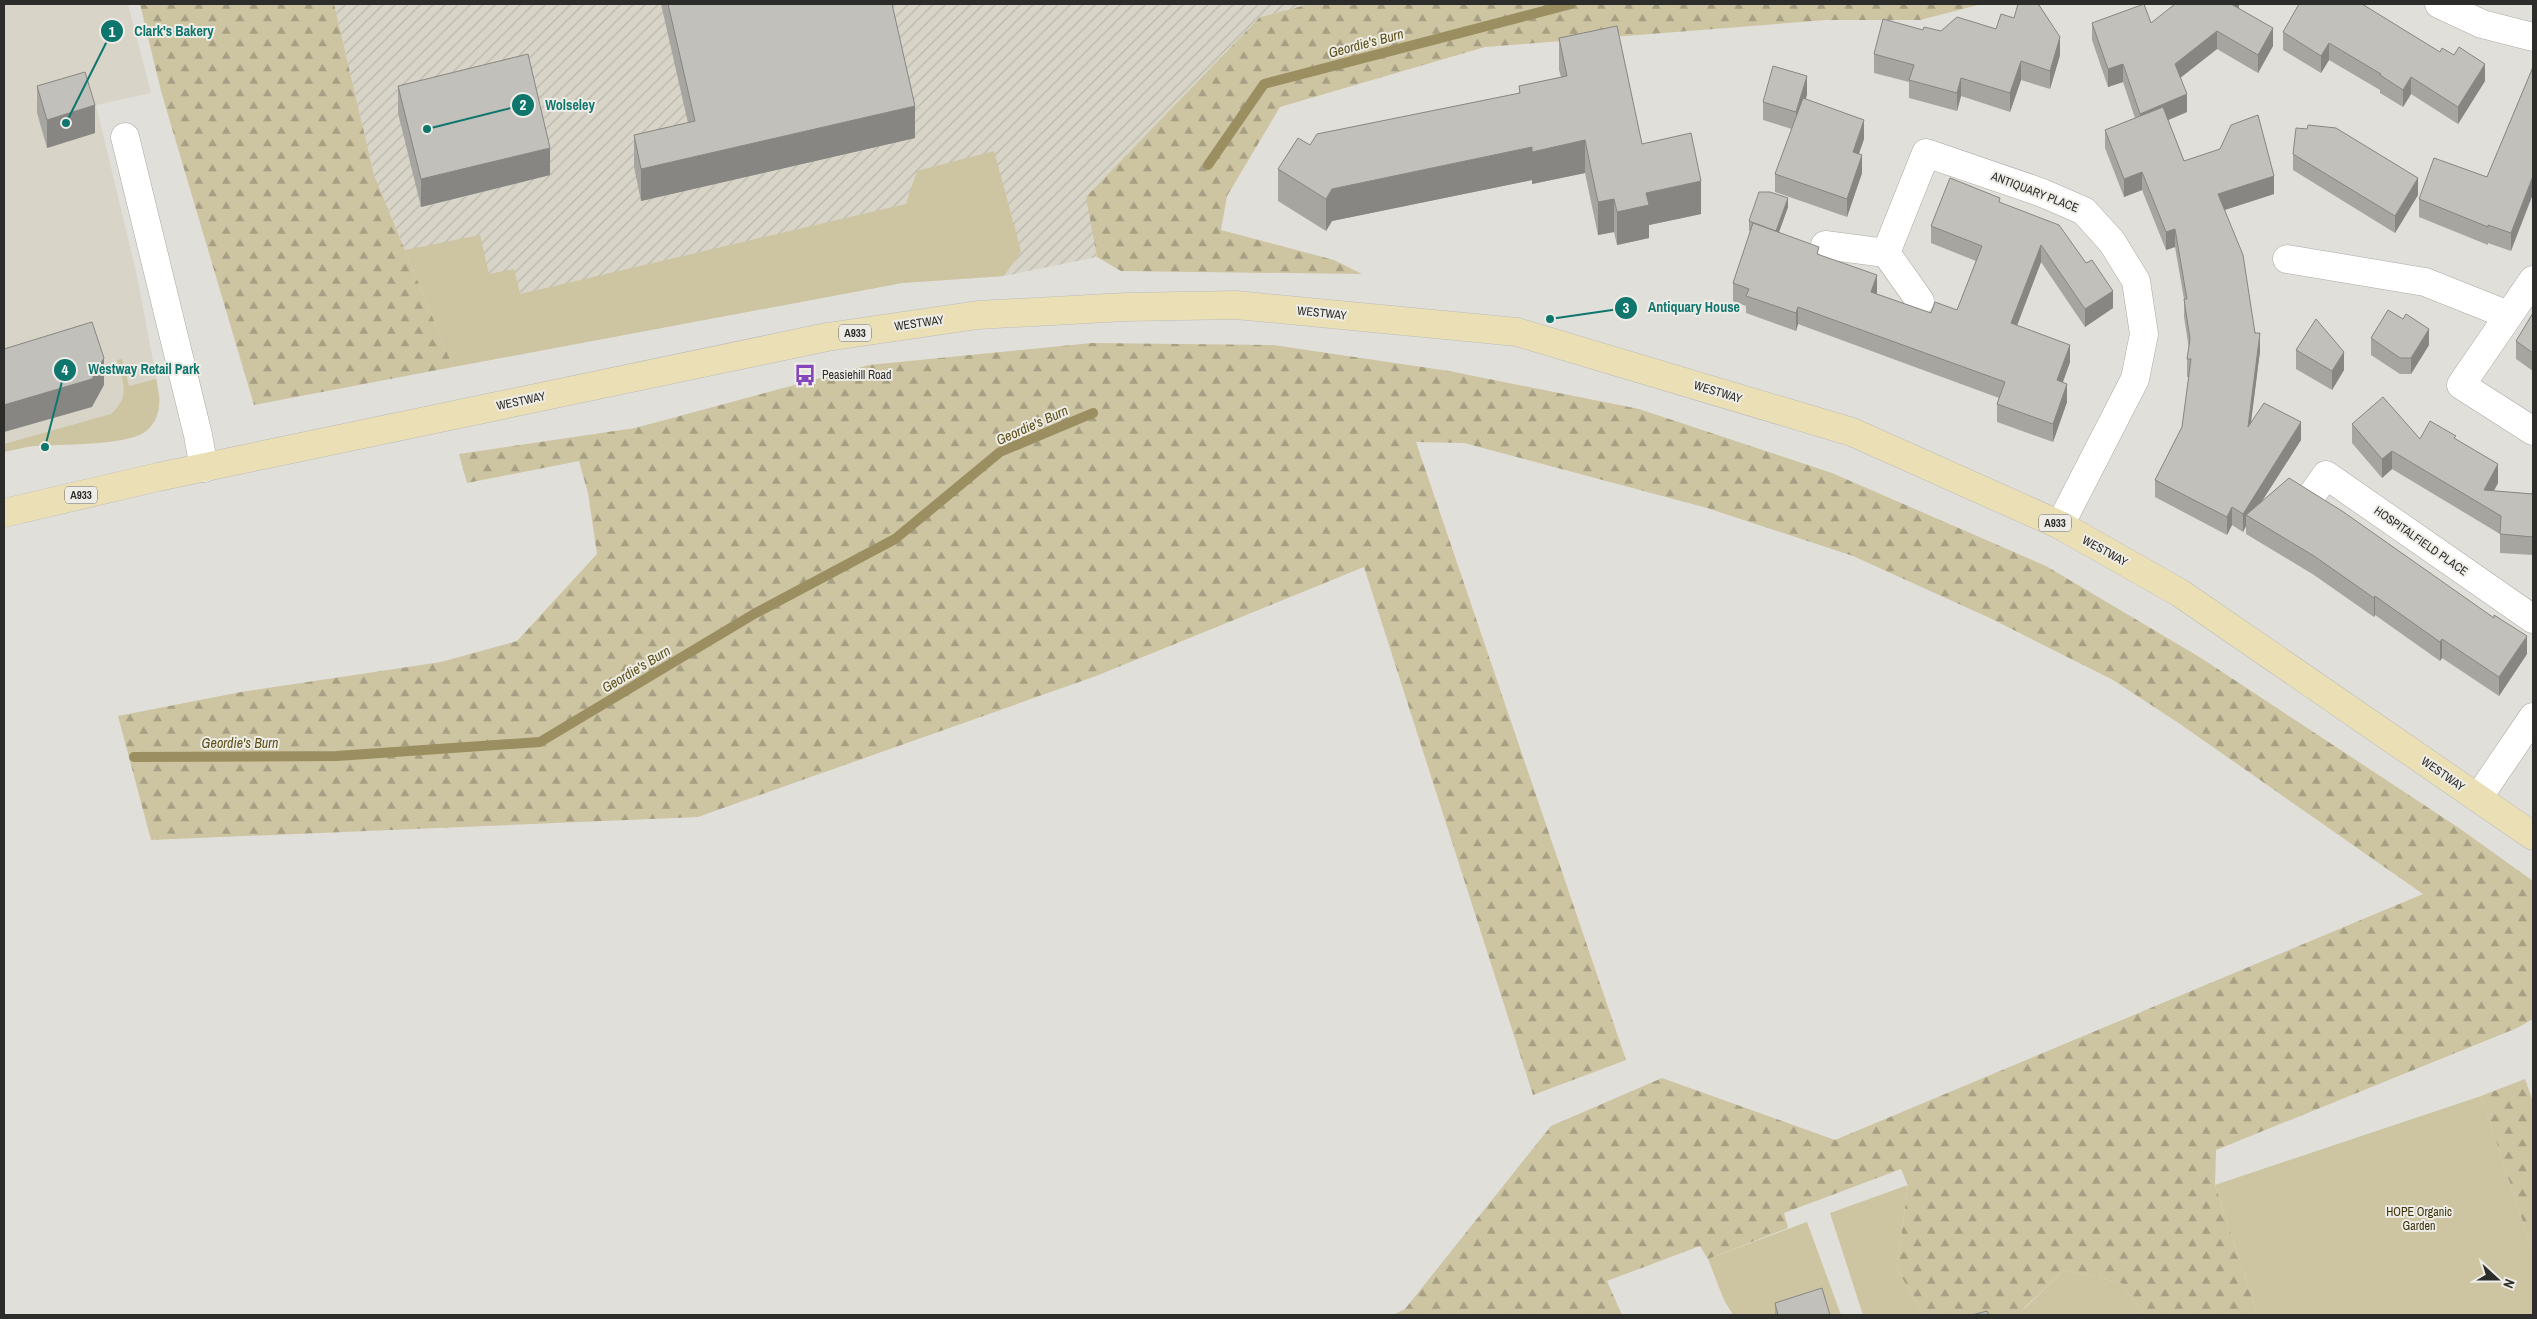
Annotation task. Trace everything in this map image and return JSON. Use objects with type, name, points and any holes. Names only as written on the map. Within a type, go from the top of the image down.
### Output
[{"type":"main road","name":"WESTWAY","points":[[4,513],[204,468],[827,337],[978,315],[1126,307],[1236,305],[1517,332],[1852,432],[2060,525],[2180,593],[2533,836]]},
{"type":"street","points":[[2439,4],[2482,24],[2533,37]]},
{"type":"street","points":[[124,137],[198,435],[204,468]]},
{"type":"street","name":"ANTIQUARY PLACE","points":[[1886,253],[1926,153],[2040,192],[2084,212],[2117,250],[2136,281],[2144,334],[2135,379],[2060,525]]},
{"type":"street","points":[[1825,245],[1886,253],[1920,301]]},
{"type":"street","points":[[2287,259],[2425,282],[2508,315]]},
{"type":"street","points":[[2533,280],[2461,385],[2533,431]]},
{"type":"street","name":"HOSPITALFIELD PLACE","points":[[2314,492],[2326,475],[2533,619]]},
{"type":"street","points":[[2478,798],[2533,717]]},
{"type":"shaded area","points":[[4,4],[128,4],[151,93],[96,105],[137,276],[160,398],[159,409],[154,421],[144,432],[128,438],[32,446],[4,452]]},
{"type":"shaded area","points":[[334,4],[1310,4],[1260,17],[1087,197],[1097,257],[1004,276],[902,283],[453,367],[374,175]]},
{"type":"green space","points":[[140,4],[334,4],[374,175],[453,367],[254,405],[161,91]]},
{"type":"green space","points":[[1310,4],[1982,4],[1920,20],[1826,20],[1485,47],[1280,107],[1227,196],[1221,230],[1334,260],[1362,274],[1121,271],[1097,257],[1086,197],[1260,17]]},
{"type":"green space","points":[[994,151],[1021,251],[1004,276],[902,283],[453,367],[405,250],[480,235],[489,274],[514,269],[520,294],[906,204],[917,171]]},
{"type":"green space","points":[[1092,343],[1273,345],[1449,371],[1639,409],[1832,473],[2046,566],[2201,658],[2459,828],[2533,881],[2533,1019],[2517,1028],[2216,1150],[2215,1185],[2258,1315],[2145,1315],[2121,1283],[2064,1270],[2024,1308],[2024,1315],[1924,1315],[1897,1269],[1908,1185],[1901,1169],[1784,1213],[1788,1228],[1708,1259],[1700,1246],[1607,1281],[1622,1315],[1393,1315],[1405,1309],[1551,1126],[1662,1078],[1835,1140],[2423,894],[2180,724],[2113,680],[1992,619],[1853,556],[1707,508],[1464,443],[1416,442],[1626,1060],[1533,1095],[1364,567],[1096,676],[698,817],[151,840],[118,716],[241,692],[441,662],[517,641],[597,554],[588,493],[579,461],[467,483],[459,454],[635,428],[869,365]]},
{"type":"green space","points":[[122,359],[129,386],[156,379],[159,408],[155,421],[145,432],[136,437],[123,440],[34,446],[4,452],[4,444],[111,414],[121,401],[123,395],[123,382],[117,360]]},
{"type":"green space","points":[[2525,1079],[2533,1102],[2533,1252],[2481,1096]]},
{"type":"green space","name":"HOPE Organic Garden","points":[[2481,1096],[2533,1252],[2533,1315],[2258,1315],[2215,1185]]},
{"type":"green space","points":[[1908,1185],[1897,1269],[1924,1315],[1863,1315],[1830,1213]]},
{"type":"green space","points":[[1807,1222],[1841,1315],[1733,1315],[1724,1300],[1708,1259]]},
{"type":"green space","points":[[2064,1270],[2121,1283],[2145,1315],[2024,1315],[2024,1309]]},
{"type":"building","points":[[668,4],[892,4],[915,106],[641,169],[634,135],[695,121]]},
{"type":"building","points":[[2018,4],[2039,5],[2060,37],[2050,71],[2021,61],[2010,93],[1961,78],[1957,93],[1909,80],[1914,65],[1874,54],[1883,19],[1923,30],[1924,27],[1941,31],[1957,17],[1996,29],[2001,14],[2014,18]]},
{"type":"building","points":[[2144,4],[2151,23],[2175,4],[2231,4],[2273,28],[2258,55],[2217,31],[2175,64],[2187,94],[2140,114],[2123,64],[2108,69],[2092,23]]},
{"type":"building","points":[[2299,4],[2362,4],[2440,52],[2442,48],[2454,55],[2459,47],[2485,64],[2458,107],[2411,77],[2403,90],[2381,74],[2329,43],[2321,56],[2283,32]]},
{"type":"building","points":[[1617,26],[1642,144],[1691,133],[1701,181],[1646,193],[1649,205],[1617,212],[1614,199],[1598,202],[1585,140],[1532,152],[1532,147],[1332,189],[1326,199],[1278,169],[1298,138],[1310,145],[1317,134],[1520,93],[1519,86],[1567,76],[1559,38]]},
{"type":"building","points":[[528,54],[550,148],[421,179],[398,86]]},
{"type":"building","points":[[1773,66],[1807,76],[1796,112],[1763,102]]},
{"type":"building","points":[[2533,67],[2533,176],[2511,233],[2488,225],[2488,227],[2419,199],[2434,158],[2487,177]]},
{"type":"building","points":[[85,72],[95,105],[47,120],[37,86]]},
{"type":"building","points":[[1803,98],[1864,120],[1853,152],[1862,155],[1847,199],[1775,174]]},
{"type":"building","points":[[2163,107],[2184,161],[2220,149],[2231,125],[2258,115],[2274,176],[2218,194],[2243,255],[2255,333],[2260,333],[2248,427],[2264,403],[2301,422],[2243,514],[2232,507],[2227,517],[2155,480],[2182,427],[2191,359],[2187,359],[2190,339],[2184,299],[2187,299],[2175,229],[2166,232],[2142,172],[2124,179],[2105,130]]},
{"type":"building","points":[[2308,125],[2336,128],[2418,178],[2395,216],[2293,154],[2296,128],[2307,129]]},
{"type":"building","points":[[1950,178],[2000,198],[1999,202],[2059,225],[2086,263],[2092,260],[2113,291],[2085,309],[2041,245],[2011,323],[2070,345],[2057,380],[2067,384],[2053,424],[1997,404],[2005,382],[1798,307],[1796,313],[1746,296],[1749,289],[1733,283],[1753,223],[1819,247],[1817,254],[1877,275],[1871,292],[1931,313],[1935,302],[1957,310],[1982,246],[1931,226]]},
{"type":"building","points":[[1759,192],[1770,192],[1788,198],[1776,231],[1749,221]]},
{"type":"building","points":[[2388,310],[2403,319],[2406,314],[2429,329],[2411,358],[2400,358],[2371,338]]},
{"type":"building","points":[[2533,313],[2533,353],[2516,341]]},
{"type":"building","points":[[2316,319],[2344,352],[2332,371],[2296,350]]},
{"type":"building","points":[[92,322],[104,358],[92,379],[4,405],[4,349]]},
{"type":"building","points":[[2383,397],[2420,439],[2430,421],[2456,436],[2454,438],[2498,464],[2484,490],[2533,494],[2533,537],[2500,534],[2501,516],[2392,451],[2382,459],[2352,424]]},
{"type":"building","points":[[2289,478],[2342,511],[2494,618],[2494,615],[2527,636],[2499,677],[2442,639],[2440,642],[2314,556],[2246,515]]},
{"type":"building","points":[[1822,1288],[1830,1315],[1778,1315],[1775,1303]]},
{"type":"building","points":[[1987,1311],[1989,1315],[1972,1315]]},
{"type":"waterway","name":"Geordie's Burn","points":[[1208,165],[1264,84],[1571,4]]},
{"type":"waterway","name":"Geordie's Burn","points":[[134,757],[337,756],[540,742],[754,614],[895,539],[1000,452],[1093,413]]},
{"type":"place","name":"Clark's Bakery","points":[[66,123]]},
{"type":"place","name":"Wolseley","points":[[427,129]]},
{"type":"place","name":"Antiquary House","points":[[1550,319]]},
{"type":"place","name":"Peasiehill Road","points":[[805,375]]},
{"type":"place","name":"Westway Retail Park","points":[[45,447]]}]
